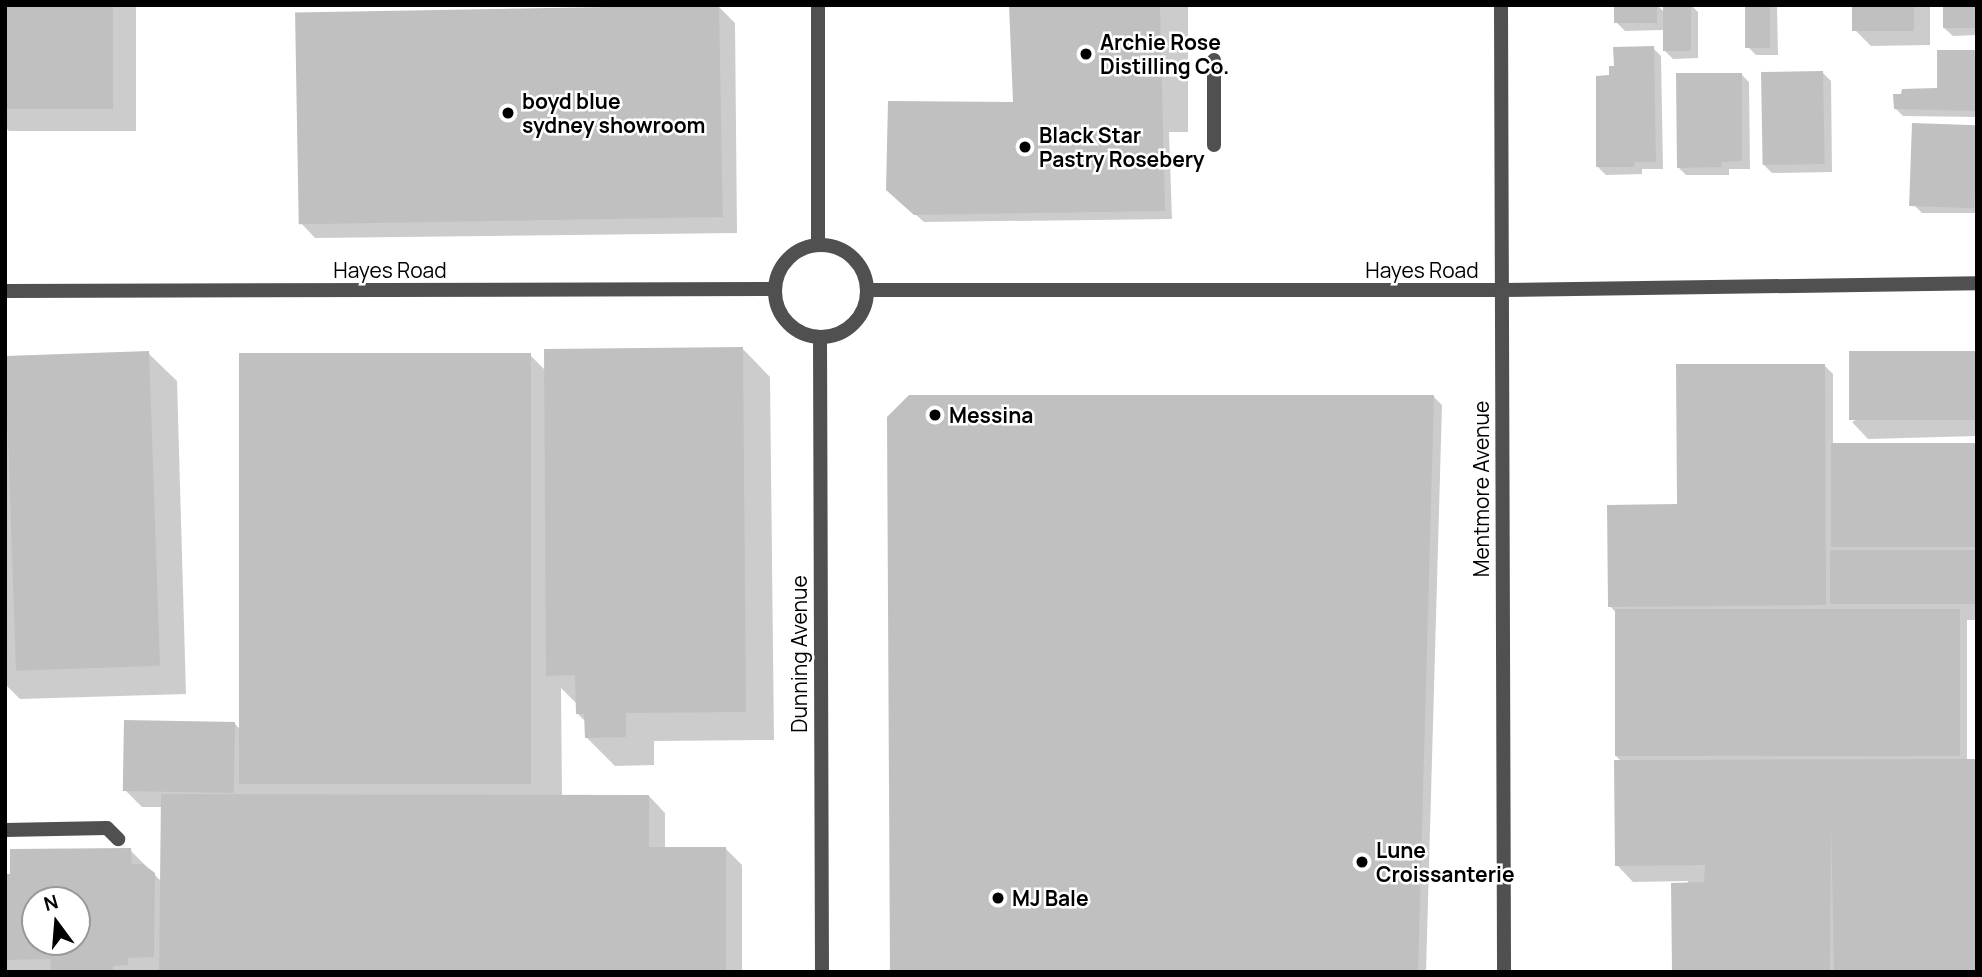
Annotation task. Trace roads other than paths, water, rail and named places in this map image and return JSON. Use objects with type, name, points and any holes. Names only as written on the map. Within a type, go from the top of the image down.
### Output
[{"type":"street","points":[[818,5],[818,245]]},
{"type":"street","name":"Mentmore Avenue","points":[[1501,5],[1504,972]]},
{"type":"street","points":[[1214,60],[1214,145]]},
{"type":"street","points":[[818,245],[833,247],[857,262],[867,290],[865,305],[858,318],[834,335],[820,337],[802,333],[787,322],[778,307],[775,289],[779,272],[788,259],[802,249],[818,245]]},
{"type":"street","name":"Hayes Road","points":[[867,290],[1501,290],[1977,283]]},
{"type":"street","name":"Hayes Road","points":[[5,291],[775,289]]},
{"type":"street","name":"Dunning Avenue","points":[[820,337],[822,972]]},
{"type":"street","points":[[5,830],[107,828],[118,839]]},
{"type":"place","name":"Archie Rose Distilling Co.","points":[[1086,54]]},
{"type":"place","name":"boyd blue sydney showroom","points":[[508,113]]},
{"type":"place","name":"Black Star Pastry Rosebery","points":[[1025,147]]},
{"type":"place","name":"Messina","points":[[935,415]]},
{"type":"place","name":"Lune Croissanterie","points":[[1362,862]]},
{"type":"place","name":"MJ Bale","points":[[998,898]]}]
